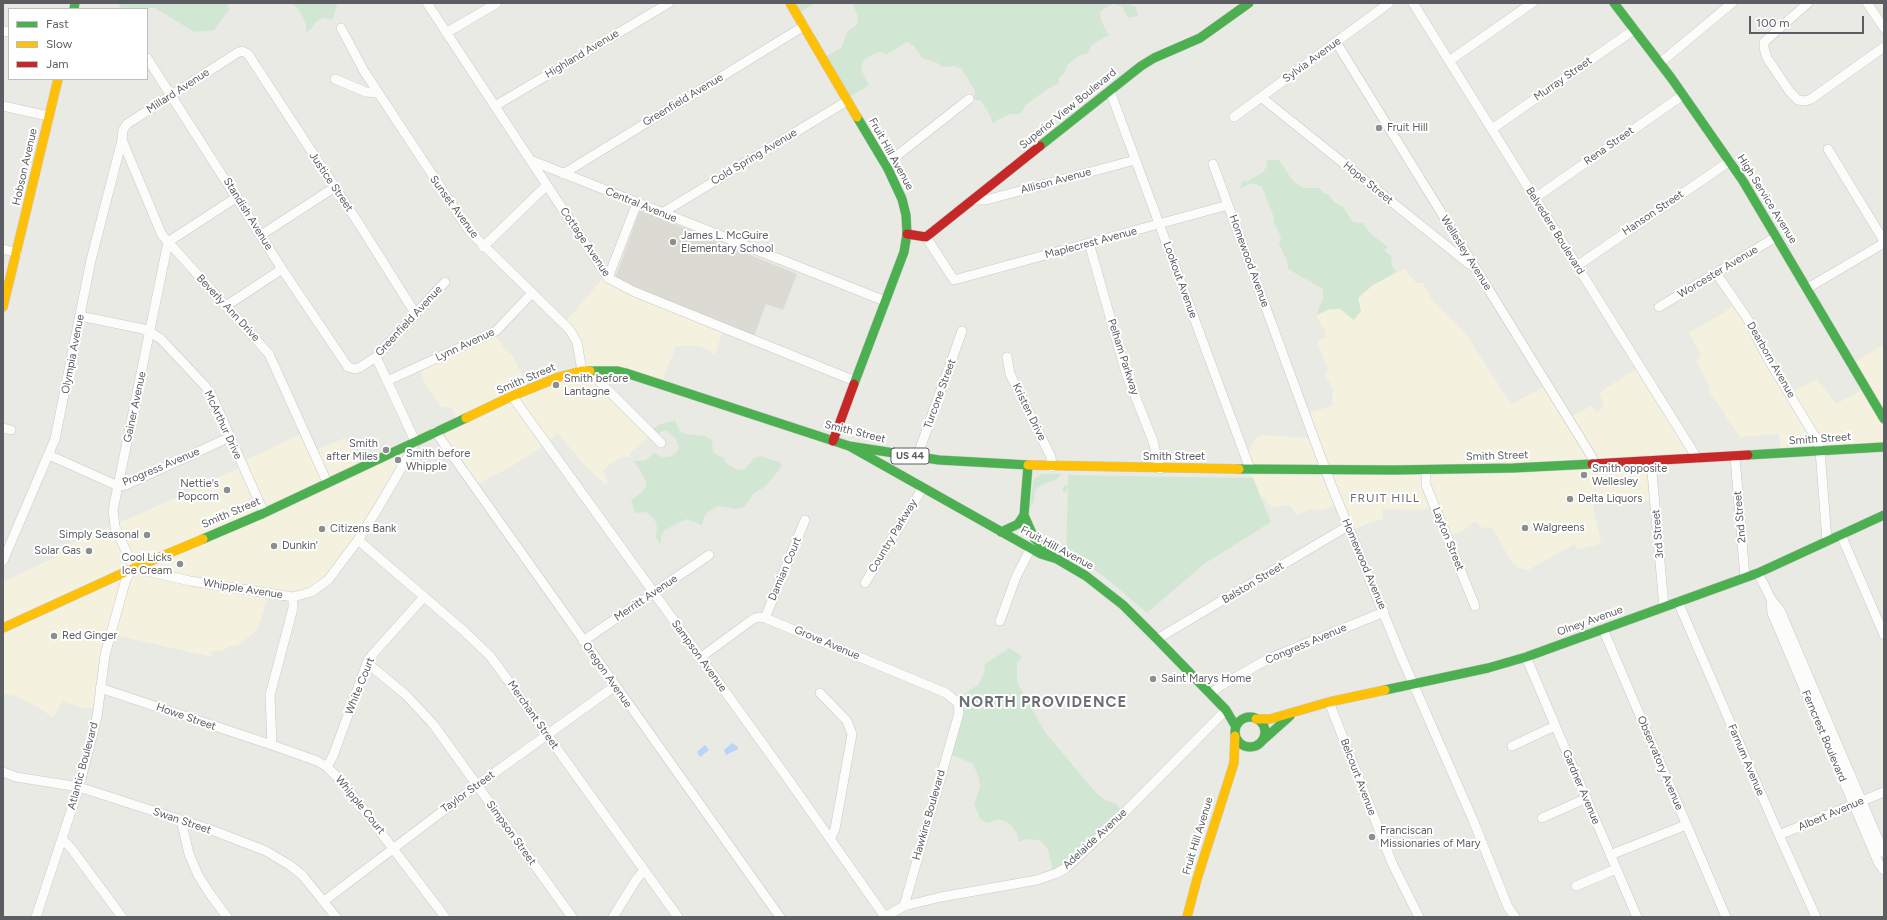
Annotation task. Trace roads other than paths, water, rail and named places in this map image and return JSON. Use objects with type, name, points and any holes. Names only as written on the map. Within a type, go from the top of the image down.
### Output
[{"type":"main road","name":"Fruit Hill Avenue","points":[[790,3],[885,165],[902,199],[906,216],[907,234],[902,260],[833,440]]},
{"type":"main road","name":"Superior View Boulevard","points":[[926,237],[975,200],[1149,61],[1200,38],[1250,3]]},
{"type":"main road","name":"High Service Avenue","points":[[1614,3],[1660,62],[1730,161],[1808,288],[1884,419]]},
{"type":"main road","name":"Hobson Avenue","points":[[3,307],[4,297],[17,252],[58,80]]},
{"type":"main road","points":[[907,234],[926,237]]},
{"type":"main road","name":"Smith Street","points":[[3,628],[134,568],[264,513],[512,396],[559,377],[582,371],[618,371],[849,446],[917,457],[1028,466],[1160,470],[1426,470],[1651,462],[1884,447]]},
{"type":"main road","name":"Fruit Hill Avenue","points":[[849,446],[922,489],[1000,532],[1030,548],[1057,559],[1086,576],[1123,605],[1226,710],[1244,718]]},
{"type":"main road","points":[[1028,466],[1024,516],[1028,528],[1034,538],[1057,559]]},
{"type":"main road","name":"Olney Avenue","points":[[1256,719],[1270,719],[1292,714],[1328,702],[1415,685],[1488,668],[1526,657],[1758,573],[1884,514]]},
{"type":"main road","points":[[1000,532],[1018,524],[1024,516]]},
{"type":"main road","name":"Fruit Hill Avenue","points":[[1187,917],[1196,879],[1234,762],[1235,731],[1226,710]]},
{"type":"main road","name":"Olney Avenue","points":[[1261,742],[1292,714]]},
{"type":"main road","points":[[1234,762],[1251,747],[1261,742],[1264,735],[1264,727],[1256,719],[1244,718],[1235,731],[1239,743],[1251,747]]},
{"type":"street","name":"Cottage Avenue","points":[[427,3],[608,278],[635,292],[855,381]]},
{"type":"street","points":[[446,33],[497,3]]},
{"type":"street","name":"Highland Avenue","points":[[494,106],[669,3]]},
{"type":"street","name":"Sylvia Avenue","points":[[1234,117],[1389,3]]},
{"type":"street","name":"Belvedere Boulevard","points":[[1413,3],[1697,458]]},
{"type":"street","points":[[1449,61],[1532,3]]},
{"type":"street","points":[[1660,62],[1732,3]]},
{"type":"street","points":[[1808,3],[1764,42],[1767,58],[1790,92],[1798,100],[1805,101],[1811,99],[1884,47]]},
{"type":"street","points":[[1867,3],[1884,28]]},
{"type":"street","name":"Greenfield Avenue","points":[[563,174],[804,26]]},
{"type":"street","name":"Sunset Avenue","points":[[341,28],[378,93],[455,212],[483,247],[562,322],[574,336],[579,351],[582,371]]},
{"type":"street","name":"Murray Street","points":[[1492,130],[1635,29]]},
{"type":"street","name":"Wellesley Avenue","points":[[1336,42],[1592,457],[1594,464]]},
{"type":"street","name":"Millard Avenue","points":[[122,140],[123,130],[127,124],[238,53],[246,51]]},
{"type":"street","name":"Justice Street","points":[[246,51],[415,313]]},
{"type":"street","name":"Standish Avenue","points":[[148,60],[282,269],[345,362],[351,368]]},
{"type":"street","points":[[335,80],[366,92],[378,93]]},
{"type":"street","name":"Lookout Avenue","points":[[1110,91],[1250,469]]},
{"type":"street","name":"Rena Street","points":[[1535,198],[1683,95]]},
{"type":"street","name":"Hope Street","points":[[1261,97],[1475,269]]},
{"type":"street","points":[[885,165],[969,99]]},
{"type":"street","name":"Cold Spring Avenue","points":[[662,213],[847,101]]},
{"type":"street","points":[[3,106],[48,116]]},
{"type":"street","name":"Beverly Ann Drive","points":[[122,140],[158,228],[168,242],[259,341],[269,354],[327,482]]},
{"type":"street","name":"Olympia Avenue","points":[[3,561],[49,455],[62,410],[92,260],[122,140]]},
{"type":"street","points":[[1808,288],[1884,242],[1828,149]]},
{"type":"street","name":"Central Avenue","points":[[530,160],[885,301]]},
{"type":"street","name":"Allison Avenue","points":[[975,200],[986,200],[1135,160]]},
{"type":"street","name":"Hanson Street","points":[[1577,266],[1730,161]]},
{"type":"street","name":"Homewood Avenue","points":[[1213,164],[1325,470],[1401,656],[1476,826],[1512,916]]},
{"type":"street","points":[[483,247],[547,185]]},
{"type":"street","points":[[261,235],[335,188]]},
{"type":"street","points":[[168,242],[237,198]]},
{"type":"street","points":[[608,278],[637,203]]},
{"type":"street","name":"Maplecrest Avenue","points":[[926,237],[954,280],[1228,205]]},
{"type":"street","name":"Worcester Avenue","points":[[1659,307],[1776,237]]},
{"type":"street","name":"Gainer Avenue","points":[[134,568],[114,527],[113,510],[168,242]]},
{"type":"street","name":"Pelham Parkway","points":[[1089,243],[1126,373],[1152,441],[1160,470]]},
{"type":"street","points":[[3,249],[17,252]]},
{"type":"street","points":[[226,306],[282,269]]},
{"type":"street","name":"Dearborn Avenue","points":[[1716,273],[1747,318],[1782,383],[1812,431],[1820,450],[1827,541]]},
{"type":"street","name":"Greenfield Avenue","points":[[351,368],[359,368],[376,357],[445,282]]},
{"type":"street","name":"Lynn Avenue","points":[[387,381],[496,331],[532,293]]},
{"type":"street","name":"McArthur Drive","points":[[80,316],[143,329],[150,332],[161,339],[209,390],[264,513]]},
{"type":"street","name":"Turcone Street","points":[[917,457],[962,331]]},
{"type":"street","points":[[376,357],[415,441]]},
{"type":"street","name":"Kristen Drive","points":[[1006,358],[1010,374],[1051,457],[1052,467]]},
{"type":"street","points":[[594,371],[599,381],[661,443]]},
{"type":"street","name":"Sampson Avenue","points":[[512,396],[885,917]]},
{"type":"street","name":"Oregon Avenue","points":[[435,431],[780,917]]},
{"type":"street","name":"Progress Avenue","points":[[49,455],[118,486],[126,485],[230,437]]},
{"type":"street","name":"Whipple Avenue","points":[[134,568],[190,581],[293,597],[311,592],[328,580],[358,540],[382,503],[410,453],[415,441]]},
{"type":"street","name":"2nd Street","points":[[1735,457],[1745,578]]},
{"type":"street","name":"3rd Street","points":[[1651,462],[1664,607]]},
{"type":"street","name":"Layton Street","points":[[1426,470],[1426,485],[1475,606]]},
{"type":"street","name":"Country Parkway","points":[[865,583],[922,489]]},
{"type":"street","name":"Damian Court","points":[[765,618],[805,520]]},
{"type":"street","name":"Balston Street","points":[[1157,639],[1348,526]]},
{"type":"street","points":[[1841,535],[1884,635]]},
{"type":"street","name":"Merchant Street","points":[[358,540],[491,657],[678,917]]},
{"type":"street","points":[[1000,621],[1016,577],[1030,548]]},
{"type":"street","name":"Merritt Avenue","points":[[583,641],[654,594],[709,555]]},
{"type":"street","name":"Atlantic Boulevard","points":[[36,917],[79,787],[93,735],[105,655],[126,579],[134,568]]},
{"type":"street","name":"Ferncrest Boulevard","points":[[1758,573],[1771,599],[1772,613],[1858,803],[1884,853]]},
{"type":"street","points":[[272,745],[270,695],[293,608],[293,597]]},
{"type":"street","name":"White Court","points":[[327,767],[333,756],[367,663],[377,648],[424,597]]},
{"type":"street","name":"Farnum Avenue","points":[[1678,602],[1778,836],[1816,917]]},
{"type":"street","name":"Congress Avenue","points":[[1210,694],[1222,685],[1268,659],[1384,612]]},
{"type":"street","points":[[700,658],[752,619],[759,617],[765,618]]},
{"type":"street","name":"Grove Avenue","points":[[765,618],[946,693],[958,703]]},
{"type":"street","name":"Observatory Avenue","points":[[1603,629],[1726,917]]},
{"type":"street","name":"Gardner Avenue","points":[[1526,657],[1637,917]]},
{"type":"street","name":"Simpson Street","points":[[367,663],[406,695],[433,724],[476,786],[572,917]]},
{"type":"street","name":"Taylor Street","points":[[324,901],[393,847],[615,686]]},
{"type":"street","name":"Howe Street","points":[[100,688],[272,745]]},
{"type":"street","points":[[820,693],[852,731],[851,744],[835,829],[830,839]]},
{"type":"street","name":"Belcourt Avenue","points":[[1328,702],[1392,863],[1419,917]]},
{"type":"street","name":"Hawkins Boulevard","points":[[904,906],[959,713],[958,703]]},
{"type":"street","name":"Adelaide Avenue","points":[[904,906],[941,897],[1037,880],[1066,868],[1106,831],[1226,710]]},
{"type":"street","points":[[1512,746],[1555,726]]},
{"type":"street","name":"Whipple Court","points":[[272,745],[317,761],[327,767],[344,784],[445,917]]},
{"type":"street","name":"Swan Street","points":[[3,772],[16,777],[79,787],[181,820],[266,851],[297,871],[336,917]]},
{"type":"street","name":"Albert Avenue","points":[[1778,836],[1884,792]]},
{"type":"street","points":[[1542,818],[1587,798]]},
{"type":"street","name":"Ferncrest Boulevard","points":[[1858,803],[1879,864],[1884,870]]},
{"type":"street","points":[[181,820],[189,854],[198,875],[227,917]]},
{"type":"street","points":[[1610,855],[1686,825]]},
{"type":"street","points":[[62,839],[71,848],[122,917]]},
{"type":"street","points":[[1576,886],[1616,869]]},
{"type":"street","points":[[613,917],[644,870]]},
{"type":"street","points":[[885,917],[904,906]]},
{"type":"water","points":[[732,743],[738,747],[738,749],[726,755],[724,750]]},
{"type":"water","points":[[705,745],[709,750],[700,757],[697,752]]},
{"type":"place","name":"Fruit Hill","points":[[1379,128]]},
{"type":"place","name":"James L. McGuire Elementary School","points":[[673,242]]},
{"type":"place","name":"Smith before Lantagne","points":[[556,385]]},
{"type":"place","name":"Smith after Miles","points":[[386,450]]},
{"type":"place","name":"Smith before Whipple","points":[[398,460]]},
{"type":"place","name":"Smith opposite Wellesley","points":[[1584,475]]},
{"type":"place","name":"Nettie's Popcorn","points":[[227,490]]},
{"type":"place","name":"Delta Liquors","points":[[1570,499]]},
{"type":"place","name":"Walgreens","points":[[1525,528]]},
{"type":"place","name":"Citizens Bank","points":[[322,529]]},
{"type":"place","name":"Simply Seasonal","points":[[147,535]]},
{"type":"place","name":"Dunkin'","points":[[274,546]]},
{"type":"place","name":"Solar Gas","points":[[89,551]]},
{"type":"place","name":"Cool Licks Ice Cream","points":[[180,564]]},
{"type":"place","name":"Red Ginger","points":[[54,636]]},
{"type":"place","name":"Saint Marys Home","points":[[1153,679]]},
{"type":"place","name":"Franciscan Missionaries of Mary","points":[[1372,837]]},
{"type":"district","name":"FRUIT HILL","points":[[1385,498]]},
{"type":"district","name":"NORTH PROVIDENCE","points":[[1043,703]]}]
